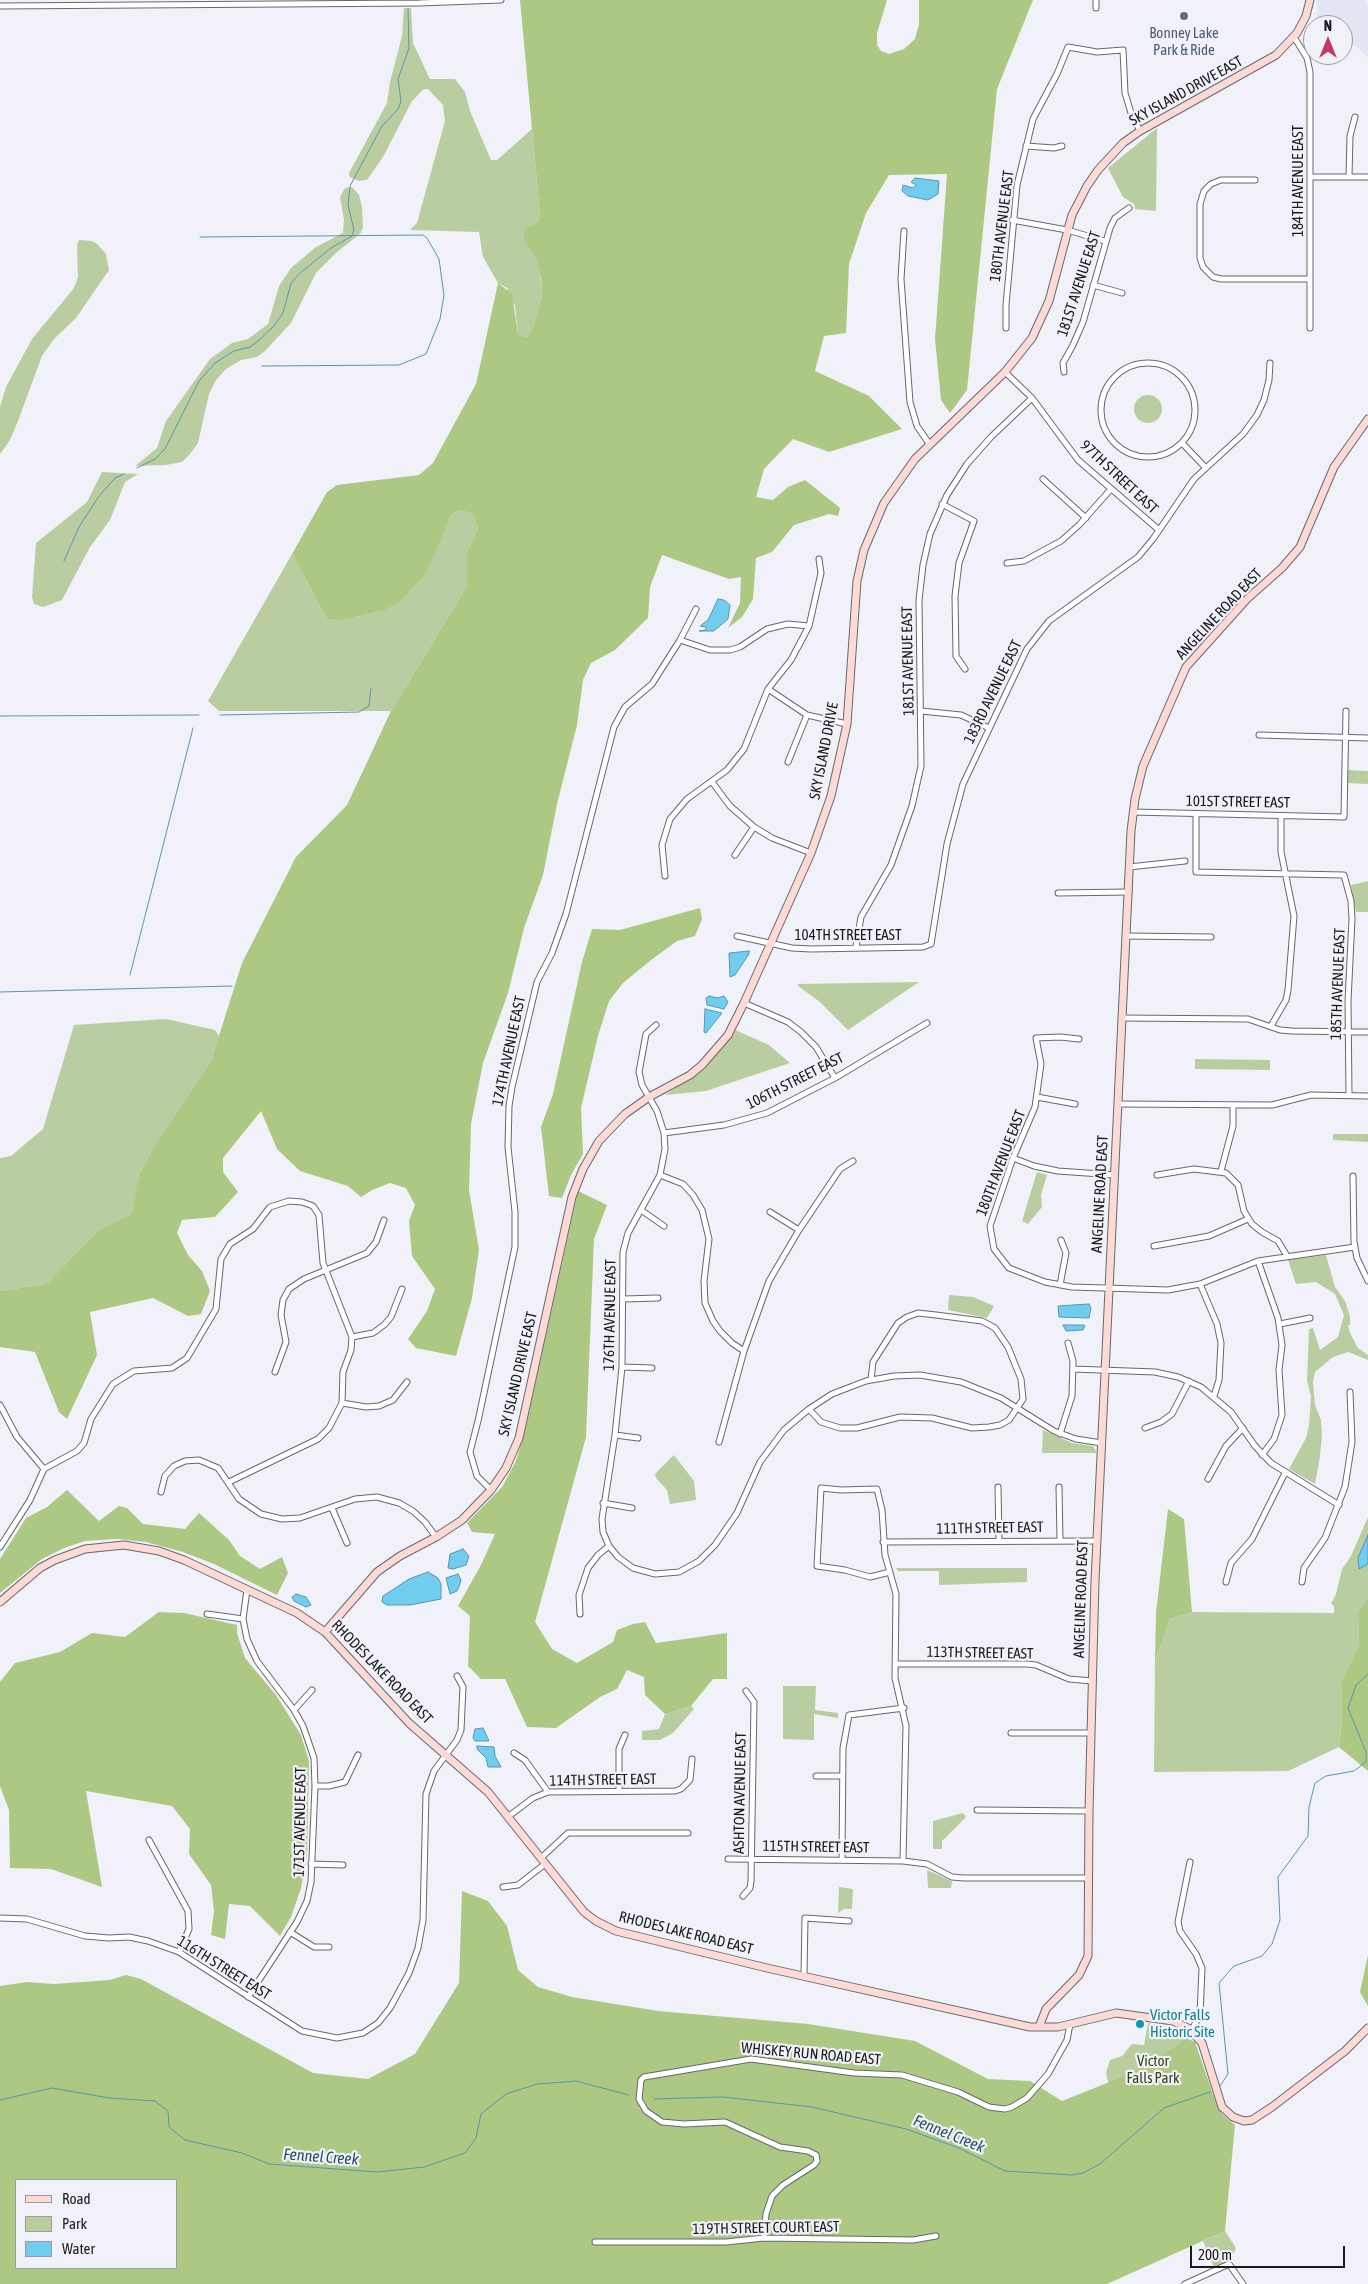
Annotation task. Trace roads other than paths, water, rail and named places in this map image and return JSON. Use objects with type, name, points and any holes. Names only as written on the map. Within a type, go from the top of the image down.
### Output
[{"type":"street","points":[[0,6],[419,3],[501,0]]},
{"type":"street","points":[[1096,0],[1096,8]]},
{"type":"street","name":"SKY ISLAND DRIVE EAST","points":[[1005,372],[1024,350],[1044,314],[1068,230],[1081,197],[1098,170],[1123,143],[1140,131],[1258,67],[1276,55],[1294,38],[1301,26],[1310,0]]},
{"type":"street","name":"184TH AVENUE EAST","points":[[1294,38],[1309,65],[1310,328]]},
{"type":"street","name":"180TH AVENUE EAST","points":[[1006,328],[1012,220],[1026,146],[1033,119],[1057,74],[1068,47],[1097,52],[1123,50],[1125,93],[1131,114],[1140,131]]},
{"type":"street","points":[[1349,177],[1350,136],[1355,117]]},
{"type":"street","points":[[1026,146],[1054,148],[1062,146]]},
{"type":"street","points":[[1310,177],[1368,177]]},
{"type":"street","points":[[1255,180],[1221,180],[1211,184],[1204,190],[1200,204],[1200,258],[1203,267],[1208,273],[1220,279],[1310,279]]},
{"type":"street","name":"181ST AVENUE EAST","points":[[1064,372],[1063,363],[1078,334],[1105,241],[1115,218],[1129,208]]},
{"type":"street","points":[[1012,220],[1068,230],[1105,241]]},
{"type":"street","points":[[904,231],[900,279],[910,402],[917,426],[930,445]]},
{"type":"street","points":[[1093,285],[1122,293]]},
{"type":"street","name":"183RD AVENUE EAST","points":[[930,944],[947,844],[967,773],[1027,649],[1040,630],[1057,614],[1128,566],[1147,548],[1186,489],[1205,467],[1237,440],[1257,415],[1266,392],[1270,363]]},
{"type":"street","points":[[1141,364],[1163,366],[1178,374],[1191,391],[1195,410],[1190,431],[1182,443],[1170,452],[1148,458],[1128,453],[1113,442],[1104,426],[1101,411],[1104,392],[1113,379],[1124,370],[1141,364]]},
{"type":"street","name":"97TH STREET EAST","points":[[1005,372],[1032,398],[1071,452],[1111,490],[1159,530]]},
{"type":"street","name":"SKY ISLAND DRIVE","points":[[649,1097],[690,1075],[702,1065],[728,1034],[744,1004],[811,854],[831,796],[847,724],[858,581],[864,550],[884,503],[915,459],[1005,372]]},
{"type":"street","name":"181ST AVENUE EAST","points":[[856,947],[861,917],[891,865],[912,806],[922,754],[920,583],[926,550],[942,504],[956,479],[978,451],[1032,398]]},
{"type":"street","name":"ANGELINE ROAD EAST","points":[[1039,2028],[1046,2009],[1079,1975],[1087,1962],[1096,1541],[1133,812],[1143,766],[1186,667],[1247,599],[1282,568],[1300,547],[1334,467],[1368,419]]},
{"type":"street","points":[[1182,443],[1205,467]]},
{"type":"street","points":[[1043,479],[1086,518]]},
{"type":"street","points":[[1007,563],[1024,561],[1071,533],[1111,490]]},
{"type":"street","points":[[942,504],[974,521],[959,563],[955,596],[956,656],[965,669]]},
{"type":"street","points":[[665,876],[662,845],[670,819],[687,799],[728,770],[744,749],[768,689],[791,660],[808,626],[821,573],[819,559]]},
{"type":"street","points":[[696,610],[680,640],[710,650],[730,650],[740,647],[767,629],[788,624],[808,626]]},
{"type":"street","name":"174TH AVENUE EAST","points":[[492,1490],[477,1476],[470,1452],[515,1247],[515,1212],[508,1147],[512,1087],[537,982],[552,953],[566,914],[614,727],[625,707],[652,684],[680,640]]},
{"type":"street","points":[[768,689],[807,715],[847,724]]},
{"type":"street","points":[[921,711],[955,714],[989,728]]},
{"type":"street","points":[[1345,737],[1346,711]]},
{"type":"street","points":[[788,762],[807,715]]},
{"type":"street","points":[[1259,735],[1368,738]]},
{"type":"street","name":"101ST STREET EAST","points":[[1133,812],[1344,817],[1345,737]]},
{"type":"street","points":[[712,782],[730,806],[754,827],[772,838],[811,854]]},
{"type":"street","points":[[1196,814],[1196,872],[1286,875]]},
{"type":"street","points":[[1271,1026],[1286,1000],[1294,916],[1280,843],[1281,816]]},
{"type":"street","points":[[735,855],[754,827]]},
{"type":"street","points":[[1130,867],[1185,861]]},
{"type":"street","name":"185TH AVENUE EAST","points":[[1286,875],[1344,875],[1352,919],[1348,1001],[1349,1095]]},
{"type":"street","points":[[1058,893],[1129,892]]},
{"type":"street","name":"104TH STREET EAST","points":[[737,936],[792,948],[811,949],[923,947],[930,944]]},
{"type":"street","points":[[1126,936],[1211,937]]},
{"type":"street","points":[[744,1004],[788,1022],[801,1032],[816,1047],[834,1078]]},
{"type":"street","points":[[1122,1018],[1248,1019],[1292,1031],[1368,1032]]},
{"type":"street","name":"106TH STREET EAST","points":[[664,1133],[724,1125],[767,1113],[834,1078],[926,1023]]},
{"type":"street","name":"176TH AVENUE EAST","points":[[610,1546],[602,1525],[603,1502],[615,1435],[622,1367],[624,1299],[622,1269],[625,1243],[635,1218],[660,1175],[665,1149],[664,1133],[658,1112],[649,1097],[639,1072],[639,1060],[646,1034],[656,1025]]},
{"type":"street","name":"180TH AVENUE EAST","points":[[1078,1039],[1060,1037],[1036,1038],[1041,1057],[1038,1097],[991,1218],[990,1234],[994,1248],[1005,1264],[1016,1271],[1060,1285],[1162,1291],[1200,1284],[1258,1261],[1354,1247]]},
{"type":"street","points":[[1118,1104],[1272,1105],[1311,1095],[1368,1096]]},
{"type":"street","name":"SKY ISLAND DRIVE EAST","points":[[325,1632],[377,1572],[400,1556],[436,1537],[462,1520],[492,1490],[512,1455],[521,1431],[572,1197],[577,1182],[599,1141],[625,1114],[649,1097]]},
{"type":"street","points":[[1038,1097],[1074,1104]]},
{"type":"street","points":[[1221,1171],[1233,1126],[1233,1106]]},
{"type":"street","points":[[1013,1158],[1034,1166],[1058,1171],[1115,1175]]},
{"type":"street","points":[[719,1442],[744,1351],[769,1280],[799,1230],[840,1169],[853,1161]]},
{"type":"street","points":[[1157,1175],[1188,1169],[1221,1171],[1231,1176],[1238,1185],[1248,1218],[1257,1229],[1278,1241],[1287,1256]]},
{"type":"street","points":[[660,1175],[683,1184],[693,1195],[702,1210],[709,1239],[704,1281],[705,1303],[720,1331],[732,1343],[744,1351]]},
{"type":"street","points":[[1353,1176],[1354,1247],[1368,1280]]},
{"type":"street","points":[[0,1547],[30,1500],[44,1469],[77,1451],[84,1442],[91,1418],[112,1384],[134,1371],[172,1368],[187,1358],[216,1309],[219,1293],[220,1265],[225,1250],[253,1229],[270,1207],[282,1202],[296,1200],[308,1204],[317,1210],[320,1220],[321,1254],[352,1337],[351,1350],[342,1379],[342,1403],[329,1428],[318,1439],[229,1482]]},
{"type":"street","points":[[641,1210],[664,1226]]},
{"type":"street","points":[[770,1212],[799,1230]]},
{"type":"street","points":[[1154,1246],[1209,1236],[1248,1218]]},
{"type":"street","points":[[275,1372],[286,1342],[281,1315],[285,1294],[299,1281],[367,1253],[376,1242],[384,1220]]},
{"type":"street","points":[[1060,1285],[1066,1253],[1061,1240]]},
{"type":"street","points":[[1258,1261],[1280,1324],[1282,1345],[1279,1370],[1282,1415],[1274,1439],[1262,1455]]},
{"type":"street","points":[[1200,1284],[1217,1324],[1221,1344],[1219,1380],[1214,1396]]},
{"type":"street","points":[[352,1337],[372,1332],[384,1325],[391,1317],[402,1289]]},
{"type":"street","points":[[624,1299],[658,1298]]},
{"type":"street","points":[[809,1409],[814,1416],[826,1425],[848,1428],[900,1417],[932,1418],[972,1428],[994,1426],[1009,1420],[1023,1399],[1021,1379],[1003,1337],[995,1328],[982,1321],[918,1313],[907,1317],[894,1328],[873,1362],[871,1380]]},
{"type":"street","points":[[1280,1324],[1310,1318]]},
{"type":"street","points":[[1060,1434],[1071,1403],[1073,1369],[1072,1355],[1068,1343]]},
{"type":"street","points":[[622,1367],[652,1368]]},
{"type":"street","points":[[1073,1369],[1155,1372],[1189,1381],[1214,1396],[1231,1412],[1262,1455],[1285,1473],[1339,1506]]},
{"type":"street","points":[[580,1614],[579,1595],[588,1568],[598,1555],[610,1546],[627,1564],[655,1574],[679,1572],[699,1561],[715,1545],[737,1513],[752,1476],[770,1446],[809,1409],[832,1394],[871,1380],[894,1376],[920,1375],[948,1379],[975,1386],[1060,1434],[1076,1439],[1102,1443]]},
{"type":"street","points":[[1145,1428],[1161,1422],[1172,1414],[1189,1381]]},
{"type":"street","points":[[342,1403],[366,1407],[380,1406],[393,1400],[407,1382]]},
{"type":"street","points":[[1302,1582],[1304,1568],[1325,1538],[1339,1506],[1348,1473],[1352,1442],[1350,1392]]},
{"type":"street","points":[[0,1405],[17,1438],[44,1469]]},
{"type":"street","points":[[1208,1479],[1226,1446],[1243,1428]]},
{"type":"street","points":[[615,1435],[638,1438]]},
{"type":"street","points":[[161,1492],[163,1482],[170,1470],[192,1460],[212,1465],[223,1473],[236,1495],[245,1504],[261,1514],[272,1517],[300,1518],[364,1498],[391,1500],[413,1511],[425,1522],[436,1537]]},
{"type":"street","points":[[1226,1582],[1231,1563],[1252,1538],[1285,1473]]},
{"type":"street","points":[[998,1487],[999,1540]]},
{"type":"street","points":[[1059,1487],[1060,1540]]},
{"type":"street","points":[[890,1572],[870,1577],[845,1570],[816,1566],[821,1488],[841,1490],[877,1489],[882,1510],[884,1542],[890,1572],[896,1584],[896,1683],[904,1708],[906,1726],[903,1862]]},
{"type":"street","points":[[603,1502],[632,1508]]},
{"type":"street","points":[[332,1508],[347,1543]]},
{"type":"street","name":"111TH STREET EAST","points":[[884,1542],[1096,1541]]},
{"type":"street","name":"RHODES LAKE ROAD EAST","points":[[0,1602],[47,1564],[85,1549],[115,1545],[144,1548],[168,1554],[297,1613],[325,1632],[395,1710],[481,1785],[509,1816],[584,1912],[606,1927],[804,1976],[967,2014],[1039,2028],[1070,2024],[1122,2013],[1173,2021],[1192,2031]]},
{"type":"street","name":"171ST AVENUE EAST","points":[[247,1590],[243,1619],[247,1639],[257,1661],[294,1710],[303,1726],[311,1749],[315,1786],[310,1888],[307,1901],[290,1932],[248,1997]]},
{"type":"street","points":[[207,1614],[243,1619]]},
{"type":"street","name":"113TH STREET EAST","points":[[895,1664],[1027,1664],[1036,1665],[1069,1679],[1092,1681]]},
{"type":"street","points":[[446,1756],[457,1740],[461,1730],[463,1687],[457,1676]]},
{"type":"street","points":[[294,1710],[312,1690]]},
{"type":"street","name":"ASHTON AVENUE EAST","points":[[743,1896],[750,1888],[752,1859],[754,1702],[746,1691]]},
{"type":"street","points":[[842,1860],[843,1748],[849,1715],[904,1708]]},
{"type":"street","points":[[1011,1733],[1092,1733]]},
{"type":"street","points":[[619,1790],[619,1749],[625,1735]]},
{"type":"street","points":[[514,1753],[525,1760],[548,1792]]},
{"type":"street","points":[[315,1786],[328,1786],[345,1782],[358,1755]]},
{"type":"street","name":"116TH STREET EAST","points":[[0,1918],[27,1919],[85,1936],[140,1939],[179,1952],[293,2027],[310,2034],[342,2038],[357,2035],[378,2023],[390,2008],[409,1973],[418,1948],[422,1928],[426,1794],[434,1771],[446,1756]]},
{"type":"street","name":"114TH STREET EAST","points":[[509,1816],[533,1798],[548,1792],[675,1791],[681,1789],[690,1780],[692,1759]]},
{"type":"street","points":[[816,1776],[842,1776]]},
{"type":"street","points":[[977,1810],[1089,1811]]},
{"type":"street","points":[[503,1887],[518,1885],[568,1833],[688,1833]]},
{"type":"street","points":[[149,1840],[188,1911],[189,1929],[179,1952]]},
{"type":"street","name":"115TH STREET EAST","points":[[728,1858],[927,1864],[952,1876],[964,1878],[1089,1878]]},
{"type":"street","points":[[1190,1862],[1178,1925],[1202,1968],[1200,2015],[1192,2031],[1205,2049],[1222,2107],[1233,2117],[1245,2121],[1252,2120],[1346,2051],[1368,2028]]},
{"type":"street","points":[[311,1864],[342,1865]]},
{"type":"street","points":[[804,1976],[805,1918],[850,1921]]},
{"type":"street","points":[[290,1932],[314,1947],[328,1947]]},
{"type":"street","name":"WHISKEY RUN ROAD EAST","points":[[764,2238],[766,2214],[772,2196],[783,2185],[814,2165],[817,2161],[816,2155],[808,2151],[780,2147],[725,2122],[684,2124],[662,2122],[646,2110],[639,2099],[640,2085],[644,2076],[751,2059],[854,2073],[902,2074],[958,2092],[989,2107],[1004,2109],[1012,2107],[1027,2098],[1048,2074],[1067,2040],[1070,2024]]},
{"type":"street","name":"119TH STREET COURT EAST","points":[[595,2242],[718,2242],[764,2238],[914,2240],[936,2236]]},
{"type":"street","points":[[1185,2284],[1229,2264],[1243,2284]]},
{"type":"water","points":[[915,178],[939,181],[938,194],[928,200],[908,196],[902,191],[903,185],[913,188],[916,185],[911,182]]},
{"type":"water","points":[[718,599],[724,600],[730,605],[728,619],[714,631],[699,631],[706,630],[706,627],[700,626],[708,620]]},
{"type":"water","points":[[749,951],[749,954],[735,975],[730,977],[729,953]]},
{"type":"water","points":[[709,996],[718,998],[724,996],[728,1002],[724,1009],[707,1005],[706,998]]},
{"type":"water","points":[[705,1009],[722,1013],[706,1033],[704,1032]]},
{"type":"water","points":[[1089,1304],[1091,1308],[1089,1318],[1059,1317],[1058,1306]]},
{"type":"water","points":[[1063,1325],[1085,1326],[1083,1330],[1066,1331]]},
{"type":"water","points":[[1368,1535],[1368,1564],[1359,1569],[1358,1558]]},
{"type":"water","points":[[463,1549],[469,1556],[466,1565],[453,1569],[448,1568],[450,1554]]},
{"type":"water","points":[[428,1572],[438,1578],[441,1584],[441,1599],[410,1605],[387,1605],[382,1602],[383,1596],[409,1579]]},
{"type":"water","points":[[458,1574],[461,1580],[459,1587],[457,1591],[450,1594],[446,1578]]},
{"type":"water","points":[[296,1594],[306,1597],[311,1605],[306,1607],[294,1601],[292,1597]]},
{"type":"water","points":[[483,1728],[489,1741],[475,1741],[473,1738],[475,1729]]},
{"type":"water","points":[[477,1746],[494,1747],[495,1756],[501,1767],[488,1767],[486,1758],[477,1749]]},
{"type":"waterway","points":[[137,468],[155,459],[165,449],[199,381],[215,363],[234,351],[250,347],[258,341],[274,326],[283,313],[291,283],[300,273],[331,248],[352,236],[354,230],[348,205],[350,186],[382,126],[398,109],[401,101],[398,79],[409,48],[408,9]]},
{"type":"waterway","points":[[200,237],[423,235],[427,238],[439,259],[444,295],[440,319],[426,354],[399,365],[262,366]]},
{"type":"waterway","points":[[64,561],[79,527],[99,496],[115,478],[124,474]]},
{"type":"waterway","points":[[220,715],[359,712],[369,706],[371,688]]},
{"type":"waterway","points":[[0,716],[199,715]]},
{"type":"waterway","points":[[130,975],[193,728]]},
{"type":"waterway","points":[[0,992],[232,986]]},
{"type":"waterway","name":"Fennel Creek","points":[[1220,2086],[1228,2074],[1219,1983],[1234,1966],[1262,1956],[1272,1944],[1280,1920],[1278,1877],[1308,1836],[1309,1807],[1315,1783],[1326,1776],[1354,1771],[1366,1762],[1366,1752],[1348,1708],[1356,1685],[1368,1674]]},
{"type":"waterway","name":"Fennel Creek","points":[[0,2100],[52,2088],[109,2098],[155,2101],[168,2111],[169,2127],[185,2140],[242,2153],[269,2164],[377,2172],[424,2167],[465,2153],[476,2138],[481,2114],[506,2094],[537,2084],[576,2081],[629,2095]]},
{"type":"waterway","name":"Fennel Creek","points":[[654,2099],[723,2097],[812,2107],[906,2129],[959,2148],[1005,2171],[1072,2175],[1083,2173],[1100,2164],[1164,2108],[1210,2092]]},
{"type":"place","name":"Bonney Lake Park & Ride","points":[[1184,16]]},
{"type":"place","name":"Victor Falls Historic Site","points":[[1140,2024]]},
{"type":"park label","name":"Victor Falls Park","points":[[1153,2070]]}]
